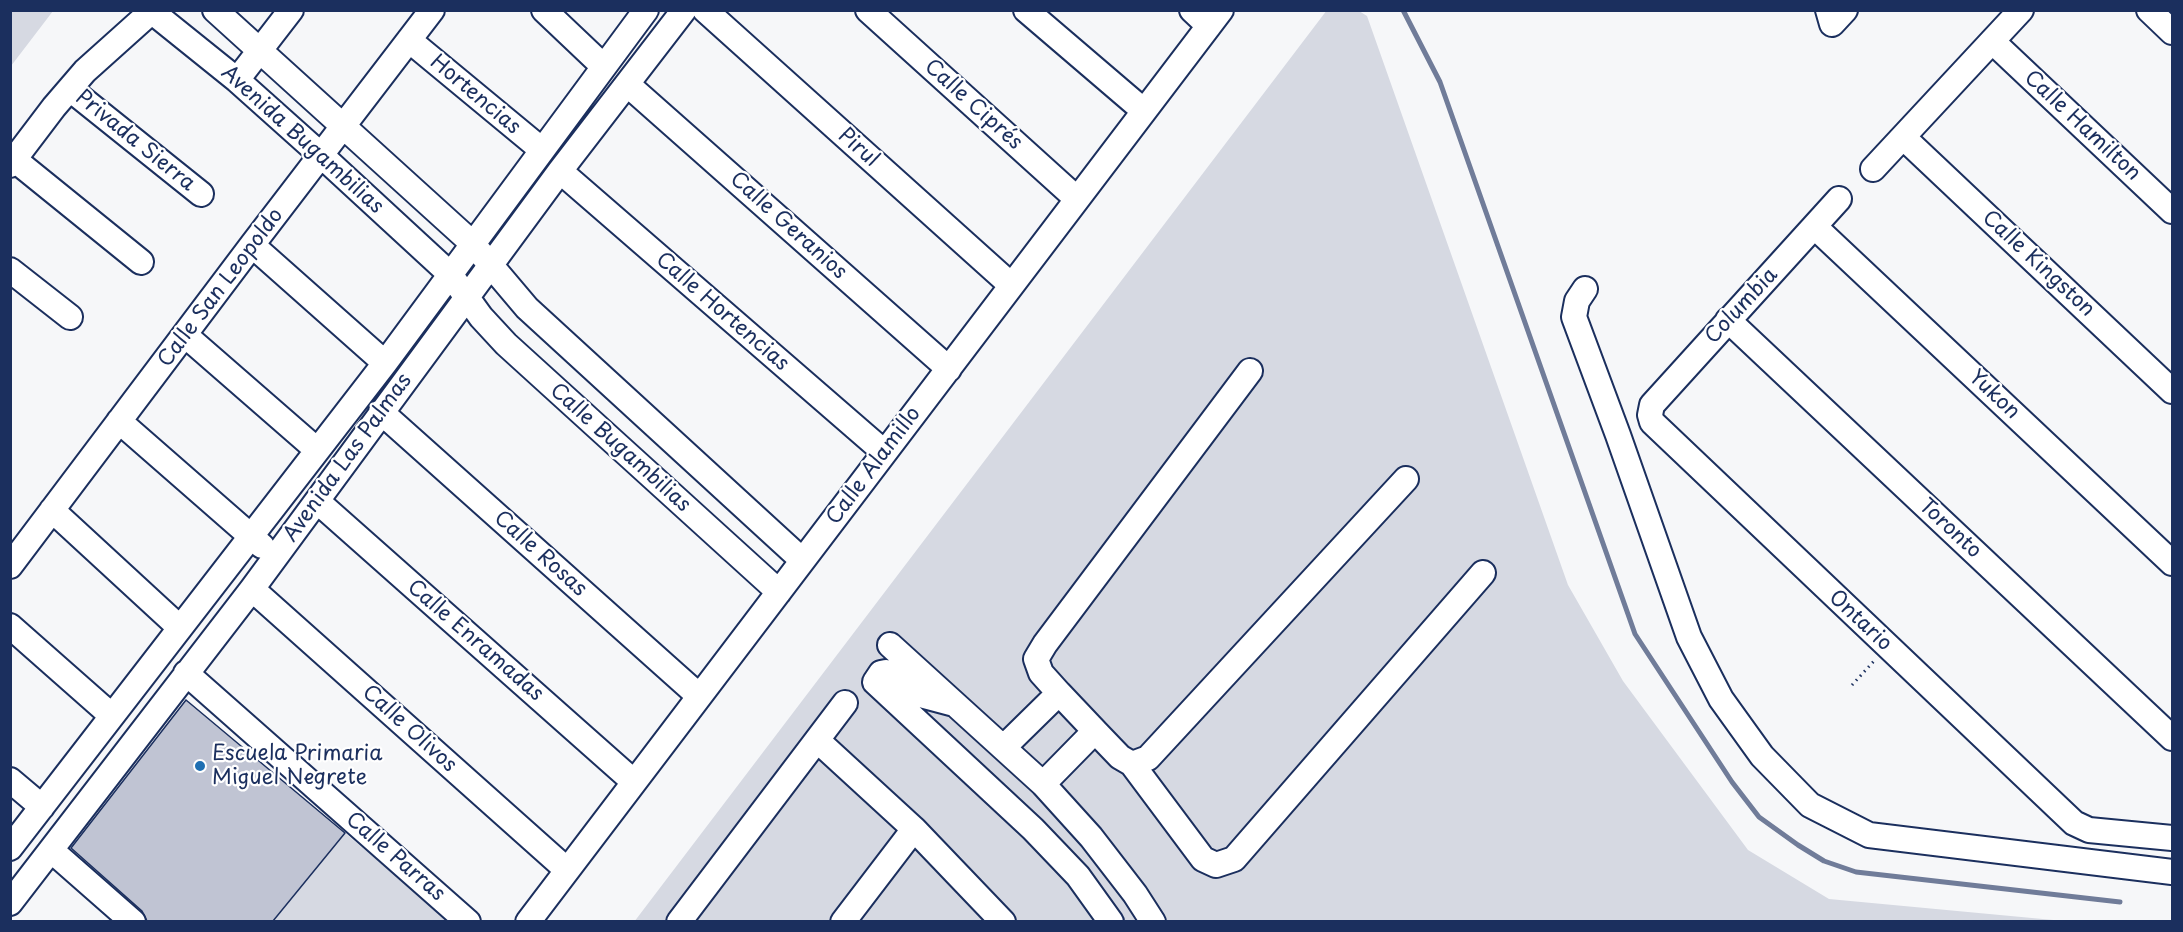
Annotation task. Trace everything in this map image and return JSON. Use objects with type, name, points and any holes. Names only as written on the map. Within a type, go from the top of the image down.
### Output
[{"type":"street","name":"Avenida Bugambilias","points":[[215,10],[472,243],[492,266]]},
{"type":"street","points":[[237,80],[291,10]]},
{"type":"street","name":"Calle San Leopoldo","points":[[10,566],[252,244],[322,156],[432,10]]},
{"type":"street","points":[[544,10],[603,66]]},
{"type":"street","name":"Avenida Las Palmas","points":[[10,848],[384,363],[646,10]]},
{"type":"street","name":"Avenida Las Palmas","points":[[10,903],[252,589],[560,171],[684,10]]},
{"type":"street","name":"Pirul","points":[[705,10],[1011,285]]},
{"type":"street","name":"Calle Ciprés","points":[[868,10],[1077,199]]},
{"type":"street","points":[[1026,10],[1144,111]]},
{"type":"street","points":[[1873,169],[2021,10]]},
{"type":"street","points":[[2149,10],[2172,32]]},
{"type":"street","name":"Avenida Bugambilias","points":[[152,11],[237,80],[322,156],[450,274],[467,298]]},
{"type":"street","points":[[141,262],[13,162],[70,88],[104,53],[152,11]]},
{"type":"street","name":"Calle Alamillo","points":[[528,921],[1144,111],[1207,16]]},
{"type":"street","name":"Hortencias","points":[[408,40],[542,150]]},
{"type":"street","name":"Calle Hamilton","points":[[1992,41],[2172,211]]},
{"type":"street","name":"Calle Geranios","points":[[627,84],[949,369]]},
{"type":"street","name":"Privada Sierra","points":[[70,88],[201,194]]},
{"type":"street","name":"Calle Kingston","points":[[1903,137],[2172,391]]},
{"type":"street","name":"Calle Hortencias","points":[[560,171],[884,452]]},
{"type":"street","name":"Columbia","points":[[1650,415],[1652,405],[1839,200]]},
{"type":"street","name":"Yukon","points":[[1815,227],[2172,563]]},
{"type":"street","points":[[252,244],[384,363]]},
{"type":"street","name":"Calle Bugambilias","points":[[492,266],[527,308],[802,560]]},
{"type":"street","points":[[10,270],[70,317]]},
{"type":"street","points":[[1585,289],[1576,301],[1574,317],[1689,637],[1721,699],[1761,756],[1810,805],[1869,835],[2172,872]]},
{"type":"street","name":"Calle Bugambilias","points":[[467,298],[506,344],[779,592]]},
{"type":"street","name":"Toronto","points":[[1728,320],[2172,738]]},
{"type":"street","points":[[185,335],[317,450]]},
{"type":"street","points":[[1250,371],[1036,659],[1041,673],[1059,693],[1120,757],[1131,764],[1203,859],[1216,865],[1234,859],[1483,573]]},
{"type":"street","name":"Calle Rosas","points":[[381,412],[699,696]]},
{"type":"street","name":"Ontario","points":[[1650,415],[1656,428],[2074,823],[2089,831],[2172,838]]},
{"type":"street","points":[[119,421],[275,557]]},
{"type":"street","points":[[1131,764],[1148,758],[1406,479]]},
{"type":"street","name":"Calle Enramadas","points":[[317,501],[634,782]]},
{"type":"street","points":[[52,510],[180,627]]},
{"type":"street","name":"Calle Olivos","points":[[252,589],[567,870]]},
{"type":"street","points":[[10,626],[112,716]]},
{"type":"street","points":[[890,645],[1043,784],[1091,837],[1153,921]]},
{"type":"street","name":"Calle Parras","points":[[186,673],[468,921]]},
{"type":"street","points":[[954,704],[924,696],[890,673],[881,673],[875,682],[1033,829],[1078,876],[1111,921]]},
{"type":"street","points":[[1004,747],[1059,693]]},
{"type":"street","points":[[679,921],[845,703]]},
{"type":"street","points":[[1043,784],[1095,731]]},
{"type":"street","points":[[817,740],[914,829],[1000,920]]},
{"type":"street","points":[[10,780],[42,807]]},
{"type":"street","points":[[843,921],[914,829]]},
{"type":"street","points":[[51,850],[133,921]]},
{"type":"path","points":[[1852,684],[1887,646]]},
{"type":"shaded area","points":[[1327,10],[1359,11],[1367,16],[1568,585],[1623,681],[1748,850],[1829,899],[2064,921],[634,922]]},
{"type":"shaded area","points":[[10,11],[53,11],[11,66]]},
{"type":"shaded area","points":[[345,833],[449,921],[273,922]]},
{"type":"building","name":"Escuela Primaria Miguel Negrete","points":[[186,700],[345,833],[273,921],[147,921],[142,911],[71,848]]},
{"type":"waterway","points":[[1403,10],[1440,82],[1635,634],[1732,782],[1759,817],[1824,861],[1856,872],[2120,902]]},
{"type":"place","name":"Escuela Primaria Miguel Negrete","points":[[200,766]]}]
